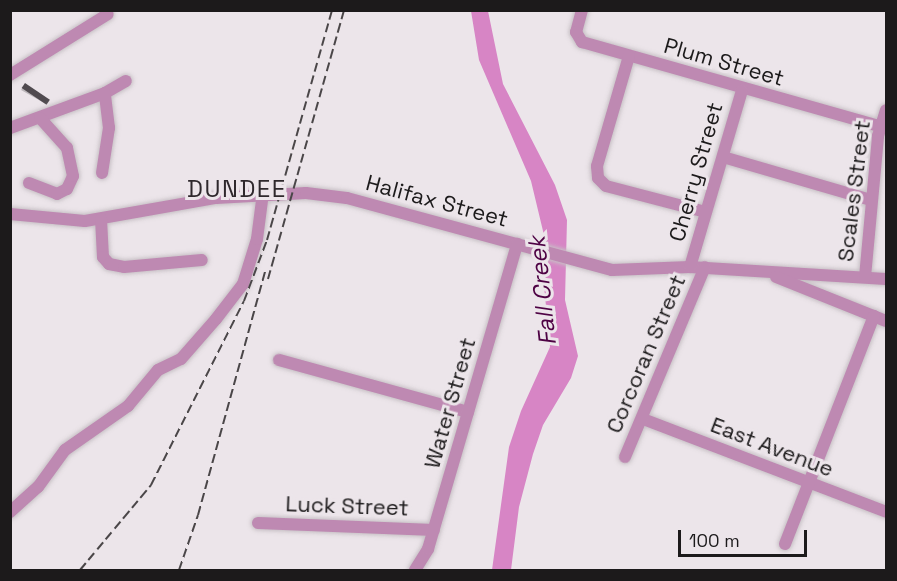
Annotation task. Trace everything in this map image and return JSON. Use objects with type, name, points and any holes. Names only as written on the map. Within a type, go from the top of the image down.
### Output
[{"type":"street","name":"Plum Street","points":[[581,12],[576,32],[578,40],[742,90],[883,127]]},
{"type":"street","points":[[10,75],[108,14]]},
{"type":"street","points":[[629,56],[597,173],[601,183],[706,212]]},
{"type":"street","points":[[10,128],[105,93],[126,81]]},
{"type":"street","name":"Cherry Street","points":[[690,267],[742,90]]},
{"type":"street","points":[[102,173],[109,128],[105,93]]},
{"type":"street","name":"Scales Street","points":[[865,277],[871,200],[886,110]]},
{"type":"street","points":[[29,183],[57,194],[67,189],[73,176],[67,148],[40,118]]},
{"type":"street","points":[[723,157],[871,200]]},
{"type":"street","name":"Halifax Street","points":[[10,214],[67,220],[101,219],[263,193],[306,192],[347,198],[589,264],[626,271],[705,267],[770,274],[886,279]]},
{"type":"street","points":[[10,512],[38,487],[65,450],[128,406],[158,370],[181,359],[216,319],[243,284],[257,239],[263,193]]},
{"type":"street","points":[[101,219],[103,257],[109,264],[124,267],[202,260]]},
{"type":"street","name":"Water Street","points":[[415,570],[434,530],[517,244]]},
{"type":"street","name":"Corcoran Street","points":[[626,457],[705,267]]},
{"type":"street","points":[[770,274],[886,321]]},
{"type":"street","points":[[785,544],[874,316]]},
{"type":"street","points":[[279,360],[468,412]]},
{"type":"street","name":"East Avenue","points":[[642,419],[886,512]]},
{"type":"street","name":"Luck Street","points":[[258,523],[434,530]]},
{"type":"shaded area","points":[[471,11],[488,11],[503,84],[555,185],[567,220],[565,300],[578,356],[571,378],[543,425],[533,454],[519,507],[511,570],[492,570],[509,447],[521,411],[550,347],[544,286],[549,256],[531,181],[479,60]]},
{"type":"building","points":[[25,83],[50,100],[47,105],[22,88]]},
{"type":"railway","points":[[80,570],[151,485],[244,301],[267,240],[332,10]]},
{"type":"railway","points":[[268,279],[344,10]]},
{"type":"railway","points":[[179,570],[198,515],[266,268]]},
{"type":"district","name":"DUNDEE","points":[[237,189]]},
{"type":"water label","name":"Fall Creek","points":[[542,291]]}]
